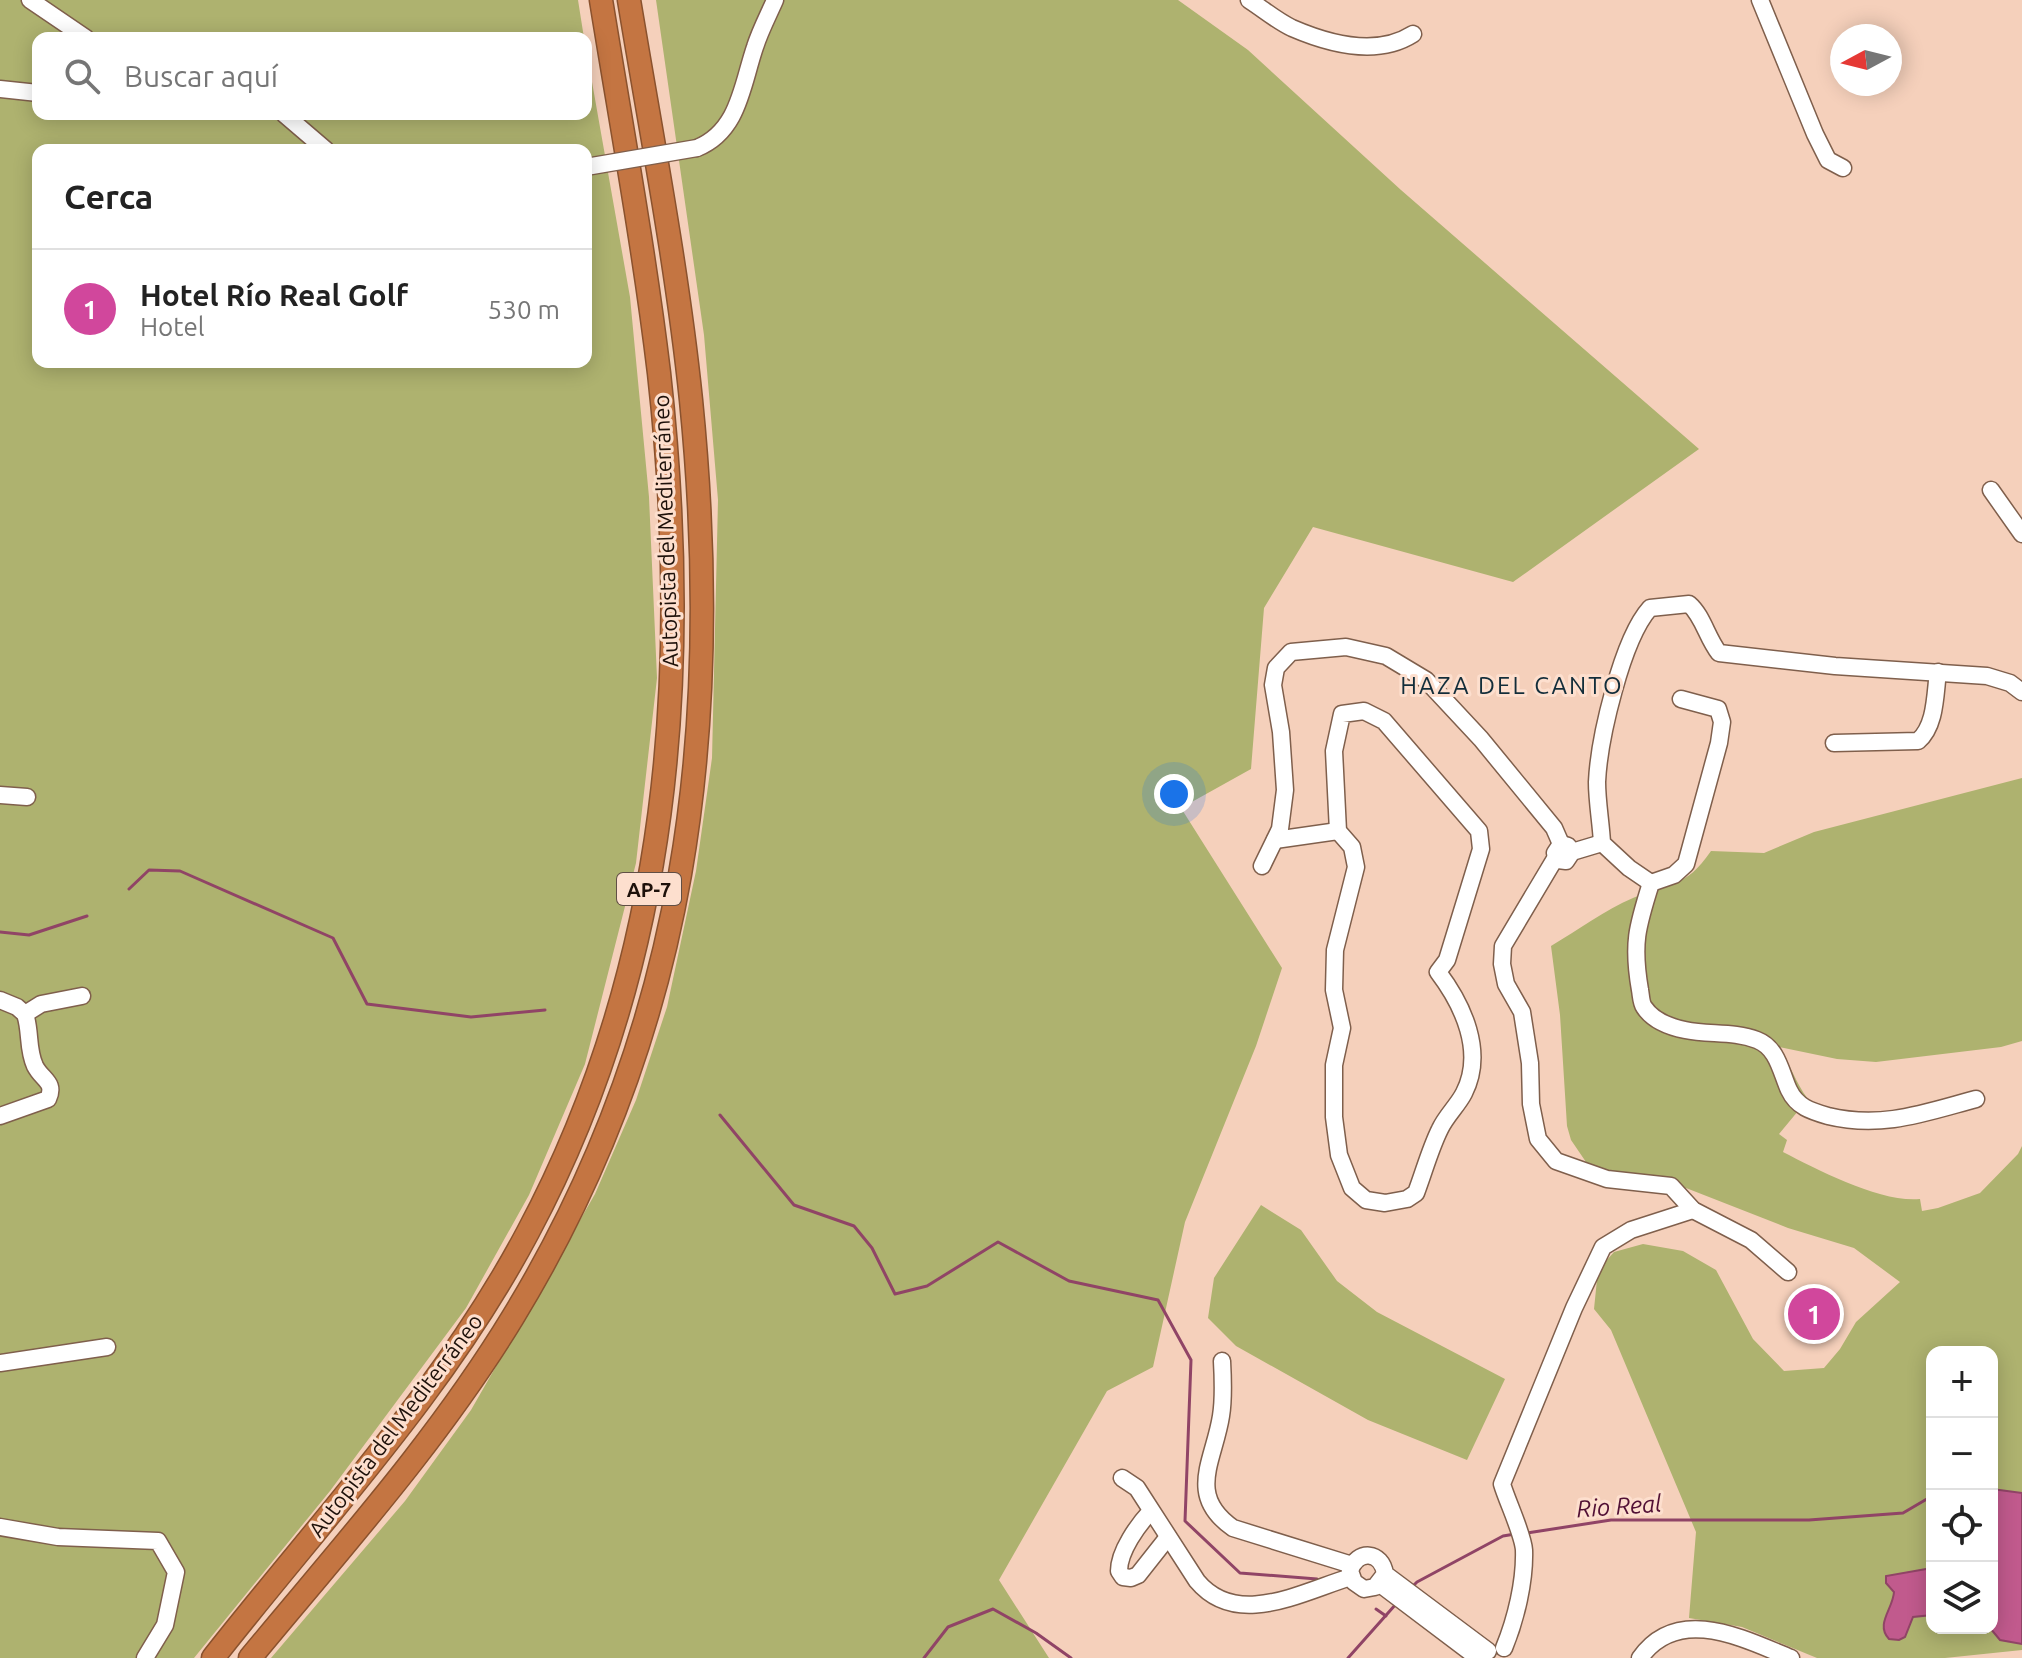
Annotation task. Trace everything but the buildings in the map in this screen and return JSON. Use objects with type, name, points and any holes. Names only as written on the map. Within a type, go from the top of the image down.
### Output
[{"type":"highway","points":[[586,0],[625,200],[652,392],[666,464]]},
{"type":"highway","name":"Autopista del Mediterráneo","points":[[213,1658],[341,1501],[452,1357],[527,1235],[576,1133],[600,1070],[635,951],[660,822],[672,667],[670,533],[647,280],[601,0]]},
{"type":"highway","name":"Autopista del Mediterráneo","points":[[250,1658],[388,1490],[513,1317],[560,1233],[601,1147],[646,1023],[673,922],[696,762],[703,613],[699,499],[691,399],[666,211],[629,0]]},
{"type":"highway","points":[[644,0],[694,352],[691,399]]},
{"type":"street","points":[[30,0],[77,32]]},
{"type":"street","points":[[592,166],[697,148],[717,137],[734,113],[756,43],[775,0]]},
{"type":"street","points":[[1249,0],[1291,28],[1358,48],[1398,44],[1413,34]]},
{"type":"street","points":[[1760,0],[1815,134],[1828,160],[1843,168]]},
{"type":"street","points":[[0,89],[32,92]]},
{"type":"street","points":[[291,120],[319,144]]},
{"type":"street","points":[[1991,490],[2022,534]]},
{"type":"street","points":[[1651,883],[1602,843],[1597,785],[1599,751],[1615,687],[1639,619],[1650,608],[1689,604],[1696,610],[1719,653],[1835,666],[1987,676],[2010,683],[2022,692]]},
{"type":"street","points":[[1262,866],[1280,829],[1285,790],[1281,732],[1273,685],[1276,668],[1291,652],[1346,647],[1386,656],[1426,680],[1481,739],[1554,828],[1563,851]]},
{"type":"street","points":[[1834,743],[1918,741],[1925,735],[1931,719],[1938,672]]},
{"type":"street","points":[[1651,883],[1674,875],[1686,864],[1719,743],[1722,722],[1718,709],[1681,699]]},
{"type":"street","points":[[1364,711],[1384,721],[1479,831],[1481,849],[1472,883],[1447,960],[1438,972],[1454,994],[1467,1025],[1474,1063],[1464,1092],[1441,1126],[1416,1193],[1407,1199],[1385,1203],[1366,1200],[1352,1188],[1339,1155],[1334,1117],[1334,1065],[1342,1028],[1334,990],[1335,950],[1356,867],[1352,847],[1338,831],[1334,751],[1342,714],[1364,711]]},
{"type":"street","points":[[0,795],[27,797]]},
{"type":"street","points":[[1275,840],[1338,831]]},
{"type":"street","points":[[1602,843],[1563,851],[1503,946],[1502,964],[1506,984],[1522,1012],[1530,1063],[1531,1104],[1538,1139],[1556,1161],[1607,1179],[1671,1186],[1693,1210],[1751,1240],[1788,1272]]},
{"type":"street","points":[[1651,883],[1634,941],[1642,1006],[1656,1019],[1687,1031],[1729,1033],[1760,1041],[1782,1068],[1797,1103],[1811,1111],[1860,1123],[1908,1118],[1976,1099]]},
{"type":"street","points":[[25,1014],[41,1004],[82,996]]},
{"type":"street","points":[[0,1000],[25,1014],[29,1050],[37,1070],[49,1082],[50,1095],[41,1103],[0,1116]]},
{"type":"street","points":[[1382,1579],[1419,1607],[1494,1654],[1511,1631],[1524,1547],[1502,1484],[1574,1308],[1603,1247],[1631,1230],[1693,1210]]},
{"type":"street","points":[[0,1363],[107,1347]]},
{"type":"street","points":[[1222,1361],[1221,1413],[1205,1483],[1211,1507],[1233,1528],[1352,1571],[1358,1586],[1364,1589],[1370,1589],[1382,1579]]},
{"type":"street","points":[[1122,1478],[1137,1488],[1208,1594],[1219,1601],[1236,1606],[1258,1605],[1352,1571],[1360,1557],[1372,1555],[1382,1562],[1382,1579]]},
{"type":"street","points":[[1151,1511],[1119,1562],[1123,1577],[1138,1575],[1168,1537]]},
{"type":"street","points":[[0,1527],[58,1537],[158,1541],[176,1572],[165,1625],[145,1658]]},
{"type":"street","points":[[1640,1658],[1647,1648],[1675,1632],[1695,1629],[1729,1633],[1791,1658]]},
{"type":"green space","points":[[0,0],[578,0],[583,32],[32,32],[32,120],[592,120],[592,82],[630,297],[649,497],[657,678],[636,863],[585,1064],[529,1195],[466,1308],[330,1491],[194,1658],[0,1658]]},
{"type":"green space","points":[[656,0],[1178,0],[1248,50],[1401,190],[1699,449],[1513,582],[1313,527],[1264,608],[1251,769],[1181,808],[1282,968],[1256,1046],[1185,1222],[1153,1367],[1107,1391],[999,1580],[1049,1658],[271,1658],[405,1501],[471,1410],[595,1194],[636,1100],[667,1007],[696,871],[712,758],[718,500],[704,335]]},
{"type":"green space","points":[[2022,778],[2022,1041],[2001,1047],[1876,1062],[1837,1059],[1775,1046],[1808,1099],[1779,1134],[1787,1140],[1783,1152],[1850,1184],[1887,1196],[1920,1199],[1922,1211],[1938,1208],[1980,1193],[2022,1146],[2022,1650],[1945,1658],[1817,1658],[1742,1627],[1689,1618],[1696,1532],[1611,1330],[1594,1309],[1598,1270],[1614,1252],[1643,1244],[1683,1251],[1716,1270],[1753,1339],[1784,1371],[1824,1368],[1856,1322],[1900,1282],[1854,1248],[1788,1228],[1686,1188],[1658,1185],[1586,1162],[1571,1140],[1567,1126],[1560,1015],[1551,946],[1623,903],[1685,878],[1711,851],[1764,853],[1814,832]]},
{"type":"green space","points":[[1261,1205],[1301,1230],[1337,1281],[1377,1312],[1505,1379],[1467,1460],[1368,1420],[1236,1346],[1208,1318],[1214,1278]]},
{"type":"shaded area","points":[[1998,1490],[2022,1493],[2022,1644],[2000,1640],[1995,1634],[1998,1634]]},
{"type":"shaded area","points":[[1926,1569],[1926,1616],[1913,1617],[1905,1637],[1899,1640],[1889,1639],[1885,1633],[1884,1622],[1894,1592],[1886,1583],[1886,1576]]},
{"type":"waterway","points":[[129,889],[149,870],[180,871],[333,938],[367,1004],[471,1017],[545,1010]]},
{"type":"waterway","points":[[0,932],[29,935],[87,916]]},
{"type":"waterway","points":[[720,1115],[794,1205],[854,1226],[872,1248],[895,1294],[927,1286],[998,1242],[1069,1281],[1158,1300],[1191,1360],[1185,1521],[1240,1573],[1317,1579]]},
{"type":"waterway","name":"Rio Real","points":[[1527,1533],[1611,1520],[1809,1520],[1903,1513],[1926,1500]]},
{"type":"waterway","name":"Rio Real","points":[[1412,1587],[1503,1536],[1515,1534]]},
{"type":"waterway","name":"Rio Real","points":[[1348,1658],[1396,1604]]},
{"type":"waterway","name":"Rio Real","points":[[924,1658],[948,1627],[993,1609],[1036,1633],[1071,1658]]},
{"type":"waterway","points":[[1376,1609],[1386,1616]]},
{"type":"place","name":"Hotel Río Real Golf","points":[[1814,1314]]},
{"type":"district","name":"HAZA DEL CANTO","points":[[1512,685]]}]
